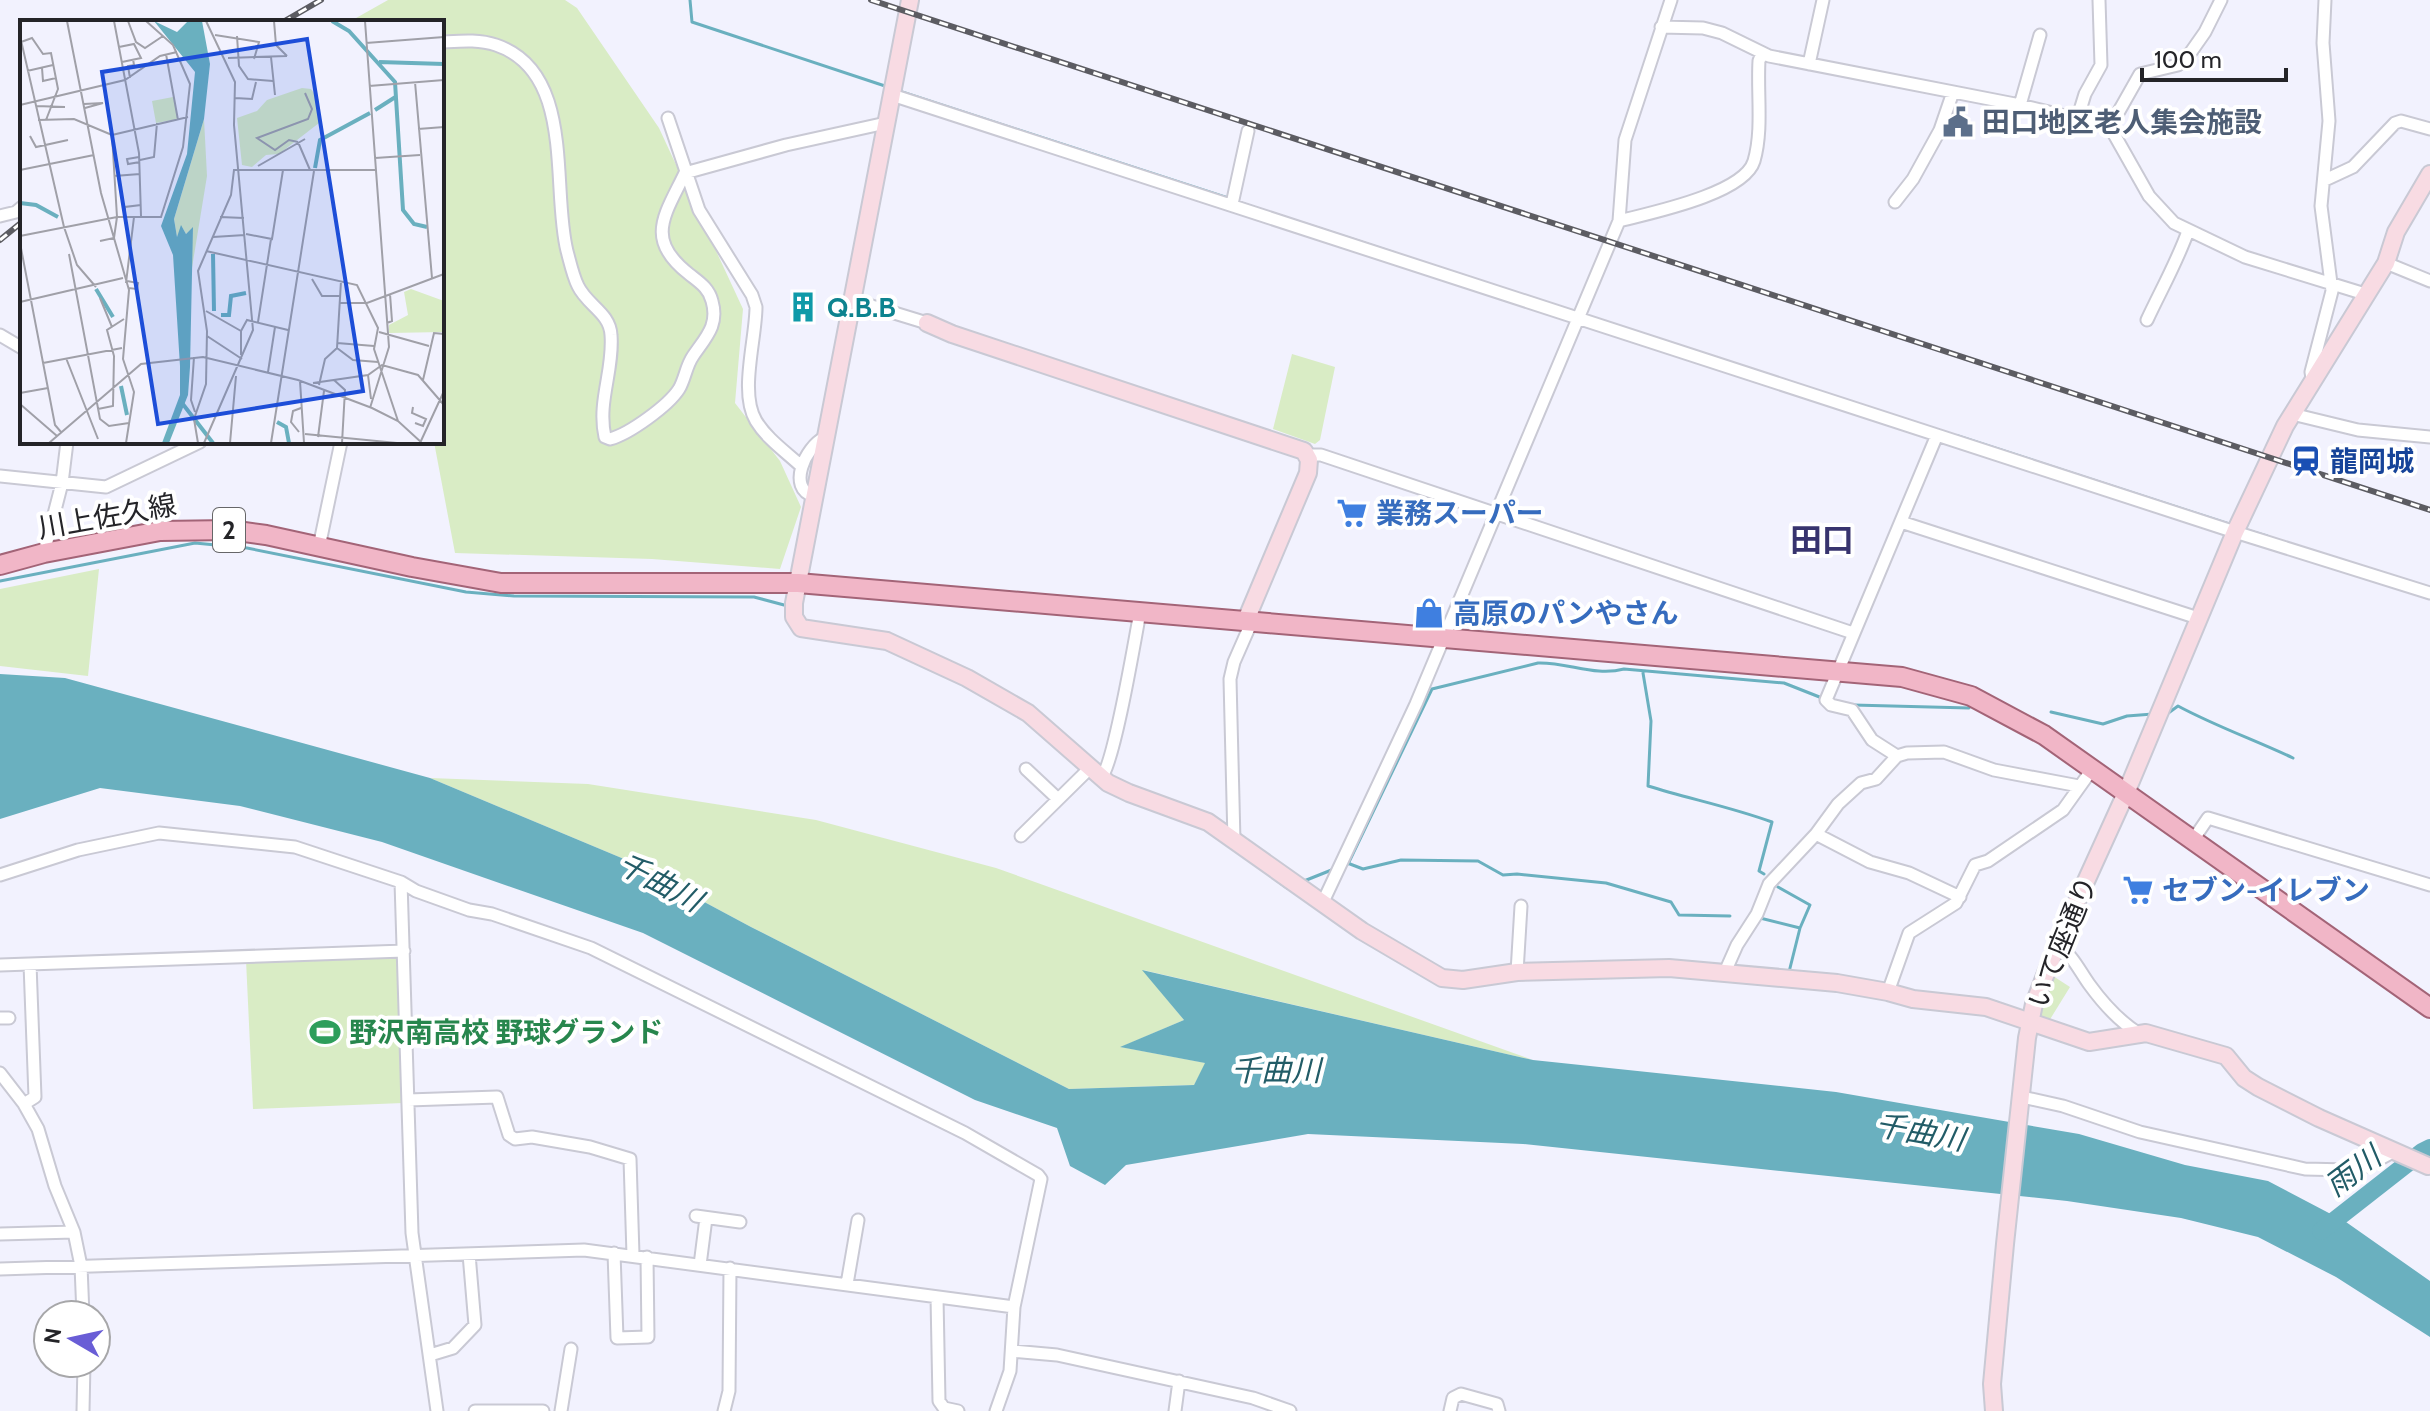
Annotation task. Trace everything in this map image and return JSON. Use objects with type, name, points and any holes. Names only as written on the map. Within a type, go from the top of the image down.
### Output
[{"type":"main road","name":"川上佐久線","points":[[0,565],[146,533],[192,529],[266,535],[501,583],[798,583]]},
{"type":"main road","name":"2","points":[[798,583],[1902,677],[1971,696],[2044,735],[2430,1008]]},
{"type":"street","points":[[910,0],[793,610],[801,628],[887,641],[967,678],[1028,713],[1096,773],[1129,793],[1208,822],[1322,904],[1442,978],[1463,980],[1517,972],[1669,968],[1725,972],[1814,981],[1888,992],[1913,999],[1986,1007],[2089,1042],[2146,1033],[2226,1056],[2244,1078],[2258,1087],[2429,1167]]},
{"type":"street","points":[[1322,904],[1416,704],[1619,221],[1625,140],[1671,0]]},
{"type":"street","points":[[1809,64],[1823,0]]},
{"type":"street","points":[[2077,120],[2085,94],[2101,65],[2099,0]]},
{"type":"street","points":[[2110,127],[2140,74],[2178,65],[2191,52],[2221,0]]},
{"type":"street","points":[[2313,379],[2311,372],[2330,302],[2321,216],[2329,121],[2324,55],[2325,0]]},
{"type":"street","points":[[1661,27],[1703,28],[1739,39],[1762,53],[2020,105],[2110,127],[2149,196],[2174,223],[2245,257],[2365,294]]},
{"type":"street","points":[[2020,105],[2040,35]]},
{"type":"street","points":[[444,42],[495,44],[520,56],[537,76],[549,102],[566,249],[578,285],[590,303],[607,318],[610,326],[610,363],[603,402],[603,428],[605,437],[610,439],[657,412],[680,388],[691,358],[711,333],[714,309],[711,297],[704,286],[670,258],[663,239],[663,219],[685,173],[786,145],[886,123]]},
{"type":"street","points":[[1619,221],[1703,197],[1748,172],[1756,146],[1759,61],[1762,53]]},
{"type":"street","points":[[1895,202],[1913,179],[1940,130],[1953,92]]},
{"type":"street","points":[[892,95],[1232,202],[1578,319],[2430,593]]},
{"type":"street","points":[[668,118],[699,210],[752,295],[756,307],[750,408],[764,432],[801,466]]},
{"type":"street","points":[[2325,180],[2353,167],[2395,123],[2401,121],[2430,129]]},
{"type":"street","points":[[1232,202],[1248,131]]},
{"type":"street","name":"いて座通り","points":[[1994,1411],[1992,1384],[1996,1337],[2030,1020],[2057,945],[2126,793],[2235,532],[2292,414],[2386,263],[2396,232],[2430,174]]},
{"type":"street","points":[[0,216],[20,209]]},
{"type":"street","points":[[2147,320],[2176,265],[2188,231]]},
{"type":"street","points":[[2386,263],[2430,281]]},
{"type":"street","points":[[852,300],[1300,449],[1308,455],[1321,455],[1853,633]]},
{"type":"street","points":[[0,335],[20,347]]},
{"type":"street","points":[[2292,414],[2358,430],[2430,437]]},
{"type":"street","points":[[1897,756],[1872,740],[1852,710],[1831,705],[1826,699],[1937,435]]},
{"type":"street","points":[[814,496],[803,489],[801,466],[812,447],[824,438]]},
{"type":"street","points":[[44,553],[62,483],[67,444]]},
{"type":"street","points":[[0,476],[106,487],[196,444]]},
{"type":"street","points":[[319,547],[341,444]]},
{"type":"street","points":[[1234,841],[1230,679],[1249,621],[1308,473],[1308,455]]},
{"type":"street","points":[[1901,522],[2198,618]]},
{"type":"street","points":[[1021,836],[1058,799],[1096,773],[1106,772],[1140,612]]},
{"type":"street","points":[[1725,972],[1757,914],[1769,884],[1816,834],[1838,804],[1861,783],[1876,779],[1897,756],[1944,752],[1994,770],[2079,786]]},
{"type":"street","points":[[1888,992],[1909,933],[1956,903],[1975,865],[1988,861],[2063,810],[2093,768]]},
{"type":"street","points":[[1026,769],[1058,799]]},
{"type":"street","points":[[2193,840],[2208,818],[2430,885]]},
{"type":"street","points":[[0,875],[78,850],[159,833],[295,847],[401,882],[416,891],[469,910],[492,914],[591,948],[965,1133],[1038,1175],[1041,1186],[1014,1307],[1010,1371],[996,1411]]},
{"type":"street","points":[[1816,834],[1870,862],[1909,873],[1960,897]]},
{"type":"street","points":[[401,882],[414,1255],[437,1411]]},
{"type":"street","points":[[1517,972],[1521,906]]},
{"type":"street","points":[[2057,945],[2068,954],[2091,988],[2123,1023],[2138,1033]]},
{"type":"street","points":[[0,965],[404,951]]},
{"type":"street","points":[[24,1104],[35,1097],[30,964]]},
{"type":"street","points":[[0,1073],[24,1104],[38,1129],[55,1186],[74,1232],[81,1266],[82,1299]]},
{"type":"street","points":[[408,1100],[497,1097],[509,1135],[515,1139],[532,1137],[590,1147],[630,1159],[633,1255]]},
{"type":"street","points":[[2021,1102],[2063,1106],[2140,1132],[2305,1169],[2347,1170],[2367,1166],[2395,1153]]},
{"type":"street","points":[[700,1265],[701,1217],[740,1222]]},
{"type":"street","points":[[847,1284],[858,1220]]},
{"type":"street","points":[[0,1234],[74,1232]]},
{"type":"street","points":[[0,1269],[584,1250],[1014,1307]]},
{"type":"street","points":[[614,1253],[617,1338],[648,1337],[647,1257]]},
{"type":"street","points":[[430,1355],[453,1348],[475,1325],[469,1254]]},
{"type":"street","points":[[724,1411],[729,1391],[730,1268]]},
{"type":"street","points":[[937,1297],[939,1401],[944,1408],[958,1411]]},
{"type":"street","points":[[561,1411],[571,1349]]},
{"type":"street","points":[[1012,1351],[1057,1355],[1179,1381],[1253,1398],[1290,1411]]},
{"type":"street","points":[[83,1411],[84,1379]]},
{"type":"street","points":[[1175,1411],[1179,1381]]},
{"type":"street","points":[[1450,1411],[1453,1398],[1461,1394],[1497,1404],[1499,1411]]},
{"type":"street","points":[[475,1411],[543,1411]]},
{"type":"green space","points":[[388,0],[565,0],[577,8],[659,128],[743,309],[735,403],[780,461],[801,507],[780,569],[652,559],[455,553],[434,444],[444,444],[444,20],[353,20]]},
{"type":"green space","points":[[1292,354],[1335,367],[1320,440],[1315,444],[1273,429]]},
{"type":"green space","points":[[99,569],[88,676],[0,666],[0,589]]},
{"type":"green space","points":[[430,778],[588,784],[816,820],[996,868],[1533,1060],[1143,970],[1184,1020],[1121,1047],[1206,1063],[1194,1085],[1069,1089],[624,859]]},
{"type":"green space","name":"野沢南高校 野球グランド","points":[[398,954],[403,1103],[253,1109],[246,960]]},
{"type":"green space","points":[[2053,976],[2070,987],[2049,1021],[2039,1015]]},
{"type":"water","name":"千曲川","points":[[0,674],[65,678],[430,778],[624,859],[1069,1089],[1194,1085],[1205,1063],[1120,1047],[1184,1020],[1142,970],[1533,1060],[1836,1092],[2079,1134],[2185,1165],[2268,1181],[2346,1222],[2430,1281],[2430,1337],[2336,1277],[2258,1237],[2181,1218],[2067,1201],[1523,1144],[1308,1134],[1126,1165],[1105,1185],[1070,1166],[1057,1128],[975,1100],[643,933],[382,842],[240,806],[100,788],[0,819]]},
{"type":"waterway","points":[[690,0],[692,22],[885,86]]},
{"type":"waterway","points":[[902,92],[1228,198]]},
{"type":"waterway","points":[[1235,201],[1395,253]]},
{"type":"waterway","points":[[1958,436],[2232,525]]},
{"type":"waterway","points":[[2243,529],[2267,536]]},
{"type":"waterway","points":[[0,581],[195,543],[247,548],[466,592],[514,596],[754,597],[784,605]]},
{"type":"waterway","points":[[1344,865],[1348,864],[1432,689],[1538,663],[1603,671],[1624,669],[1784,683],[1822,698]]},
{"type":"waterway","points":[[1643,673],[1651,721],[1648,786],[1772,822],[1759,871],[1764,874]]},
{"type":"waterway","points":[[1853,705],[1969,708]]},
{"type":"waterway","points":[[2167,714],[2178,706],[2293,758]]},
{"type":"waterway","points":[[2051,712],[2103,724],[2127,716],[2153,714]]},
{"type":"waterway","points":[[1350,864],[1363,869],[1401,860],[1478,861],[1503,875],[1606,883],[1671,902],[1679,915],[1730,916]]},
{"type":"waterway","points":[[1304,881],[1334,869]]},
{"type":"waterway","points":[[1268,874],[1287,888]]},
{"type":"waterway","points":[[1778,887],[1810,905],[1800,928]]},
{"type":"waterway","points":[[1760,918],[1800,928],[1789,972]]},
{"type":"waterway","name":"雨川","points":[[2321,1231],[2430,1148]]},
{"type":"railway","points":[[286,20],[321,0]]},
{"type":"railway","points":[[871,0],[2430,510]]},
{"type":"railway","points":[[0,240],[20,224]]},
{"type":"place","name":"田口地区老人集会施設","points":[[1958,122]]},
{"type":"place","name":"Q.B.B","points":[[803,307]]},
{"type":"place","name":"龍岡城","points":[[2306,461]]},
{"type":"place","name":"業務スーパー","points":[[1352,513]]},
{"type":"place","name":"高原のパンやさん","points":[[1429,613]]},
{"type":"place","name":"セブン-イレブン","points":[[2138,890]]},
{"type":"place","name":"野沢南高校 野球グランド","points":[[325,1032]]},
{"type":"district","name":"田口","points":[[1822,539]]}]
